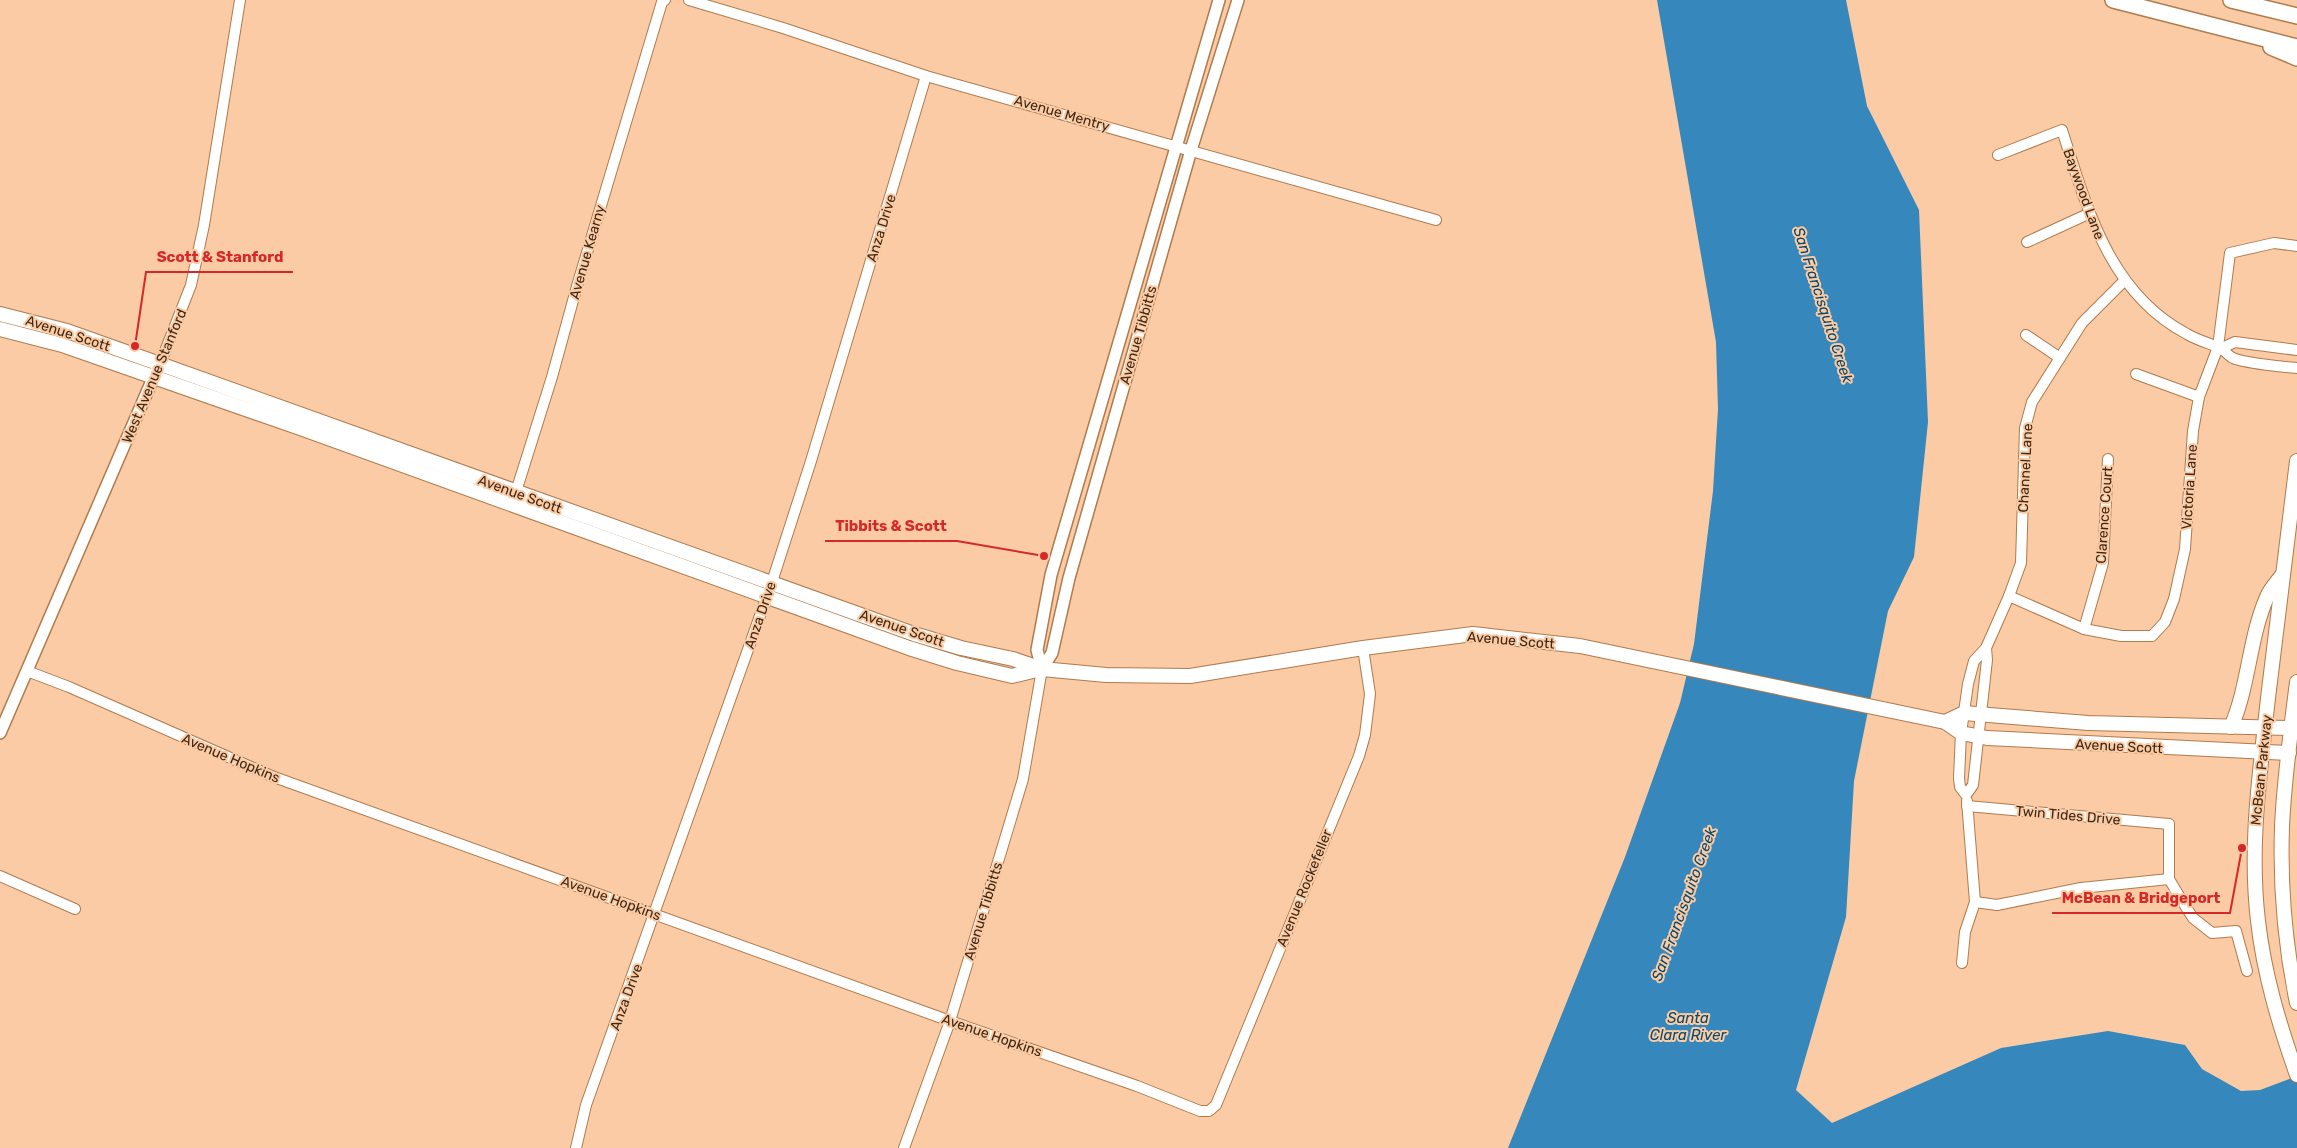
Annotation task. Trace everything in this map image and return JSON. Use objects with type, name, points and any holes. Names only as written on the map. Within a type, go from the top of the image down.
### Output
[{"type":"main road","points":[[2113,0],[2262,36],[2297,47]]},
{"type":"main road","points":[[2231,0],[2297,16]]},
{"type":"main road","points":[[2274,10],[2297,4]]},
{"type":"main road","points":[[2262,36],[2274,49],[2297,58]]},
{"type":"main road","name":"Avenue Scott","points":[[0,314],[66,332],[160,364],[914,634],[962,648],[1014,659],[1042,669],[1106,675],[1192,676],[1363,648],[1473,634],[1580,646],[1946,722],[1961,733],[1977,737],[2084,744],[2293,752]]},
{"type":"main road","name":"Avenue Scott","points":[[0,329],[62,345],[153,379],[321,436],[909,648],[956,663],[1012,676],[1042,669]]},
{"type":"main road","name":"McBean Parkway","points":[[2297,461],[2257,786],[2254,842],[2258,919],[2271,995],[2297,1075]]},
{"type":"main road","points":[[2231,727],[2238,711],[2261,612],[2268,595],[2283,574]]},
{"type":"main road","name":"McBean Parkway","points":[[2297,682],[2293,752],[2282,827],[2283,891],[2287,944],[2297,1002]]},
{"type":"main road","name":"Avenue Scott","points":[[1964,713],[2088,723],[2294,728]]},
{"type":"main road","points":[[1946,722],[1964,713]]},
{"type":"street","name":"West Avenue Stanford","points":[[0,733],[160,364],[191,285],[204,225],[240,0]]},
{"type":"street","name":"Avenue Kearny","points":[[511,506],[552,377],[577,286],[662,2],[665,0]]},
{"type":"street","name":"Avenue Mentry","points":[[689,0],[783,28],[926,76],[1436,220]]},
{"type":"street","name":"Avenue Tibbitts","points":[[1042,669],[1037,650],[1051,575],[1219,0]]},
{"type":"street","name":"Avenue Tibbitts","points":[[904,1148],[950,1021],[1023,779],[1042,669],[1052,653],[1069,578],[1191,150],[1238,0]]},
{"type":"street","name":"Anza Drive","points":[[576,1148],[586,1105],[656,914],[767,597],[812,461],[926,76]]},
{"type":"street","name":"Baywood Lane","points":[[1998,155],[2062,130],[2088,214],[2100,240],[2124,281],[2161,317],[2186,334],[2220,347],[2233,358],[2297,368]]},
{"type":"street","points":[[2028,242],[2088,214]]},
{"type":"street","name":"Victoria Lane","points":[[2009,596],[2084,629],[2121,636],[2152,636],[2165,622],[2174,599],[2185,549],[2193,431],[2199,397],[2220,347],[2230,253],[2274,243],[2297,246]]},
{"type":"street","name":"Channel Lane","points":[[1986,648],[2009,596],[2021,562],[2025,428],[2032,402],[2082,323],[2124,281]]},
{"type":"street","points":[[2026,335],[2060,358]]},
{"type":"street","points":[[2220,347],[2235,342],[2297,350]]},
{"type":"street","points":[[2136,374],[2199,397]]},
{"type":"street","name":"Clarence Court","points":[[2084,629],[2103,563],[2108,459]]},
{"type":"street","name":"Avenue Rockefeller","points":[[1200,1111],[1210,1111],[1216,1104],[1359,756],[1370,694],[1363,648]]},
{"type":"street","points":[[1962,963],[1965,932],[1975,902],[1966,795],[1959,785],[1961,733],[1974,661],[1986,648]]},
{"type":"street","points":[[1966,795],[1973,785],[1987,660],[1986,648]]},
{"type":"street","name":"Avenue Hopkins","points":[[27,671],[69,687],[274,777],[950,1021],[1128,1083],[1200,1111]]},
{"type":"street","name":"Twin Tides Drive","points":[[1967,806],[2169,824],[2169,879]]},
{"type":"street","points":[[0,876],[75,909]]},
{"type":"street","points":[[1975,902],[1997,905],[2081,888],[2169,879],[2193,918],[2202,927],[2212,933],[2236,931],[2247,971]]},
{"type":"water","name":"Santa Clara River","points":[[1657,0],[1846,0],[1867,106],[1919,210],[1928,422],[1914,557],[1888,611],[1854,781],[1846,917],[1796,1090],[1832,1123],[2001,1048],[2108,1031],[2185,1045],[2202,1069],[2241,1091],[2260,1090],[2297,1076],[2297,1148],[1508,1148],[1625,857],[1680,703],[1694,644],[1713,491],[1718,409],[1716,342]]},
{"type":"place","name":"Scott & Stanford","points":[[135,346]]},
{"type":"place","name":"Tibbits & Scott","points":[[1044,556]]},
{"type":"place","name":"McBean & Bridgeport","points":[[2242,848]]},
{"type":"water label","name":"San Francisquito Creek","points":[[1823,305]]},
{"type":"water label","name":"San Francisquito Creek","points":[[1684,904]]}]
